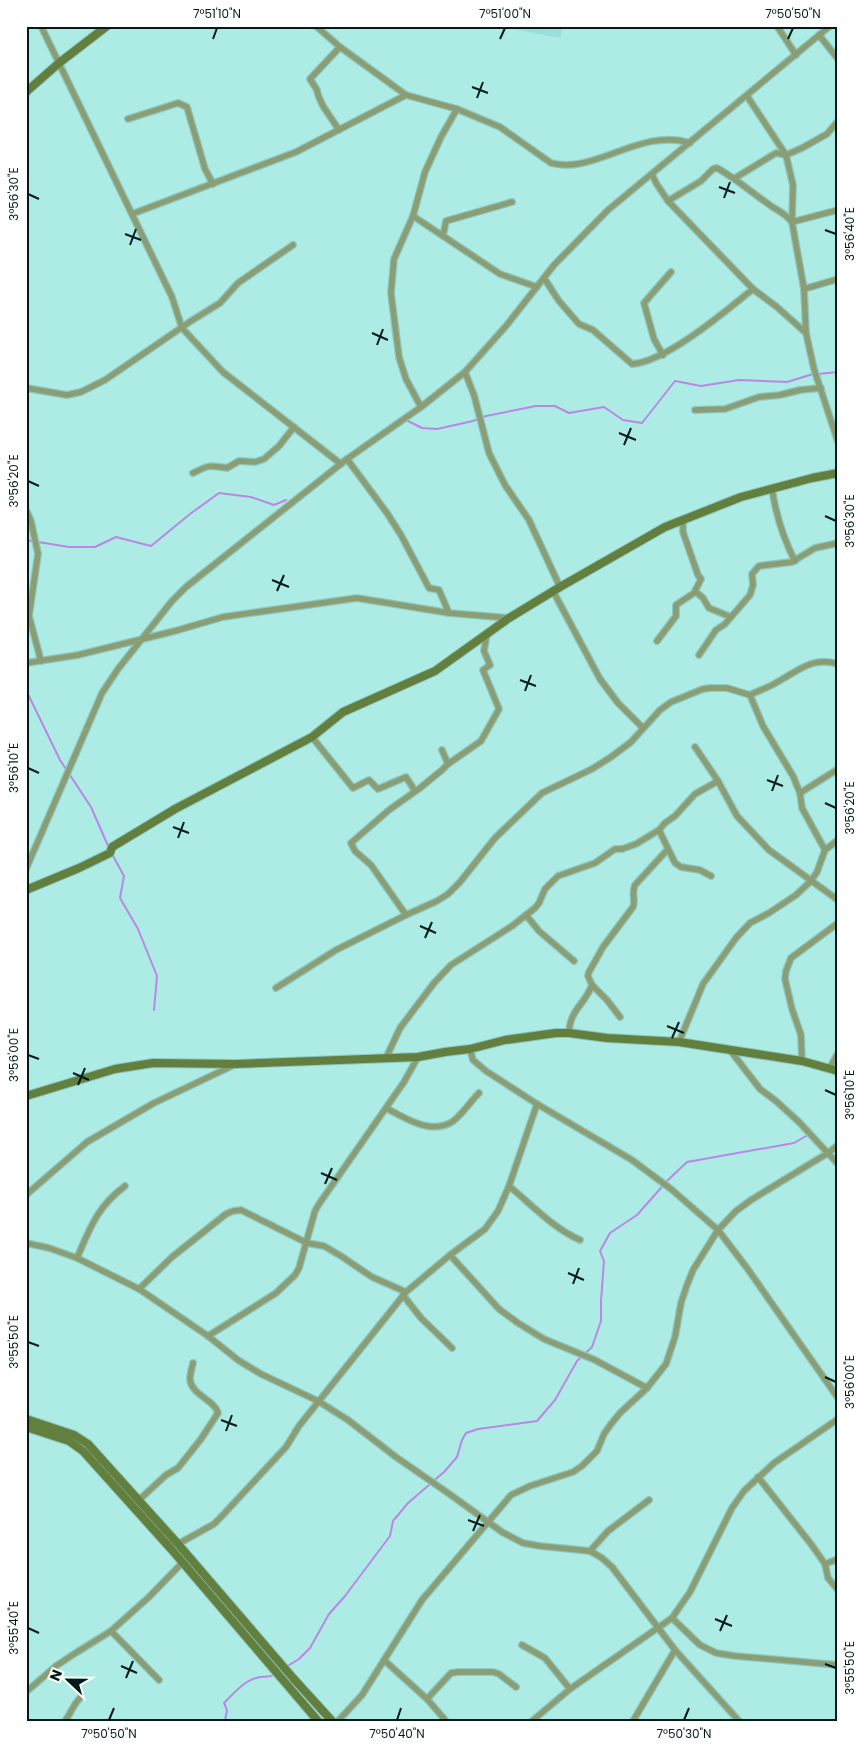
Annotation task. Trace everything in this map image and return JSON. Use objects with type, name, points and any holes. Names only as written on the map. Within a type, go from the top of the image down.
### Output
[{"type":"street","points":[[41,26],[172,297],[182,328],[223,372],[341,464]]},
{"type":"street","points":[[26,92],[59,63],[108,26]]},
{"type":"street","points":[[316,26],[340,47],[406,94],[457,109],[500,127],[551,162],[574,165],[652,141],[674,139],[690,143]]},
{"type":"street","points":[[777,26],[796,55]]},
{"type":"street","points":[[26,869],[102,693],[118,669],[172,601],[186,587],[347,459],[421,407],[465,372],[506,326],[554,266],[608,210],[830,26]]},
{"type":"street","points":[[819,35],[838,59]]},
{"type":"street","points":[[340,47],[310,79],[317,90],[323,106],[340,130]]},
{"type":"street","points":[[132,214],[296,152],[406,94]]},
{"type":"street","points":[[747,96],[786,155],[793,185],[792,222],[804,289],[806,333],[814,369],[838,442]]},
{"type":"street","points":[[128,119],[178,103],[187,107],[205,169],[213,184]]},
{"type":"street","points":[[421,407],[401,368],[391,293],[394,259],[413,216],[425,172],[441,137],[457,109]]},
{"type":"street","points":[[735,178],[776,153],[786,155],[827,134],[838,122]]},
{"type":"street","points":[[668,201],[701,181],[715,168],[735,178],[770,206],[784,212],[792,222]]},
{"type":"street","points":[[652,174],[668,201],[753,289],[806,333]]},
{"type":"street","points":[[443,236],[446,221],[512,202]]},
{"type":"street","points":[[792,222],[838,210]]},
{"type":"street","points":[[413,216],[500,274],[537,288]]},
{"type":"street","points":[[26,388],[67,394],[81,392],[105,380],[220,303],[238,284],[292,245]]},
{"type":"street","points":[[663,355],[654,339],[644,303],[671,272]]},
{"type":"street","points":[[544,278],[559,301],[579,324],[593,330],[632,364],[663,355],[753,289]]},
{"type":"street","points":[[804,289],[838,279]]},
{"type":"street","points":[[465,372],[474,394],[489,453],[505,485],[529,520],[556,589],[600,679],[618,703],[643,728]]},
{"type":"street","points":[[695,410],[725,409],[759,397],[821,388]]},
{"type":"street","points":[[193,473],[206,466],[214,465],[227,468],[240,461],[255,462],[264,459],[280,446],[294,427]]},
{"type":"street","points":[[347,459],[401,535],[429,588],[439,590],[449,614]]},
{"type":"street","points":[[26,890],[59,877],[111,850],[196,798],[236,779],[312,737],[343,712],[395,687],[436,671],[509,618],[556,589],[666,527],[741,497],[812,478],[837,475]]},
{"type":"street","points":[[772,489],[776,515],[781,531],[795,561]]},
{"type":"street","points":[[26,510],[31,521],[38,554],[29,616],[41,661]]},
{"type":"street","points":[[658,641],[676,616],[676,605],[695,591],[701,578],[698,575],[683,532],[683,520]]},
{"type":"street","points":[[699,655],[716,630],[725,624],[752,591],[752,577],[759,566],[795,561],[814,548],[838,544]]},
{"type":"street","points":[[695,591],[703,598],[709,608],[731,617]]},
{"type":"street","points":[[26,663],[78,655],[223,617],[357,598],[449,614],[509,618]]},
{"type":"street","points":[[406,915],[371,865],[355,851],[351,843],[389,810],[480,741],[498,709],[483,670],[490,665],[484,652],[488,634]]},
{"type":"street","points":[[276,988],[336,950],[448,894],[460,882],[494,838],[542,793],[592,770],[631,742],[660,710],[671,702],[703,690],[727,688],[750,695],[812,662],[838,664]]},
{"type":"street","points":[[750,695],[763,726],[793,776],[800,793],[802,808],[825,850]]},
{"type":"street","points":[[312,737],[352,788],[369,780],[378,789],[406,777],[416,791]]},
{"type":"street","points":[[695,747],[737,816],[769,850],[838,900]]},
{"type":"street","points":[[442,750],[448,764]]},
{"type":"street","points":[[800,793],[838,769]]},
{"type":"street","points":[[386,1058],[400,1028],[434,983],[460,958],[512,926],[526,915],[539,903],[545,889],[558,876],[595,863],[615,849],[636,844],[659,830],[675,816],[694,794],[718,782]]},
{"type":"street","points":[[659,830],[676,863],[681,867],[700,870],[711,876]]},
{"type":"street","points":[[680,1042],[703,984],[736,938],[750,923],[789,901],[810,881],[825,850],[838,840]]},
{"type":"street","points":[[620,1017],[607,1000],[592,986],[588,976],[589,972],[603,947],[633,907],[635,902],[632,892],[635,885],[668,849]]},
{"type":"street","points":[[526,915],[539,931],[574,961]]},
{"type":"street","points":[[802,1061],[801,1035],[792,1010],[785,979],[788,964],[791,958],[838,923]]},
{"type":"street","points":[[569,1033],[569,1022],[573,1013],[587,997],[592,986]]},
{"type":"street","points":[[26,1096],[116,1069],[140,1064],[236,1064],[418,1057],[470,1049],[505,1040],[556,1033],[680,1042],[802,1061],[838,1071]]},
{"type":"street","points":[[470,1049],[473,1060],[478,1065],[537,1104],[632,1160],[672,1189],[718,1230],[747,1268],[838,1398]]},
{"type":"street","points":[[730,1050],[760,1089],[799,1122],[838,1164]]},
{"type":"street","points":[[829,1069],[838,1053]]},
{"type":"street","points":[[208,1336],[276,1293],[295,1275],[300,1268],[308,1243],[315,1211],[404,1082],[418,1057]]},
{"type":"street","points":[[26,1195],[87,1142],[154,1103],[236,1064]]},
{"type":"street","points":[[386,1108],[428,1127],[441,1126],[459,1116],[478,1093]]},
{"type":"street","points":[[178,1544],[214,1524],[286,1447],[318,1401],[404,1293],[450,1255],[485,1230],[498,1211],[509,1186],[537,1104]]},
{"type":"street","points":[[338,1721],[362,1695],[422,1600],[511,1495],[530,1486],[573,1472],[582,1466],[597,1451],[604,1434],[620,1413],[647,1388],[666,1364],[675,1337],[681,1303],[687,1285],[693,1270],[718,1230],[736,1211],[750,1200],[838,1145]]},
{"type":"street","points":[[77,1258],[87,1234],[103,1205],[125,1186]]},
{"type":"street","points":[[509,1186],[567,1234],[580,1240]]},
{"type":"street","points":[[139,1288],[172,1257],[233,1210],[241,1210],[308,1243],[324,1246],[372,1277],[404,1293],[421,1318],[452,1348]]},
{"type":"street","points":[[26,1243],[49,1248],[77,1258],[139,1288],[208,1336],[238,1360],[261,1374],[318,1401],[348,1420],[418,1473],[448,1492],[502,1532],[523,1543],[590,1552],[602,1558],[612,1568],[675,1650],[739,1721]]},
{"type":"street","points":[[450,1255],[499,1309],[518,1323],[544,1339],[595,1360],[647,1388]]},
{"type":"street","points":[[138,1500],[166,1475],[178,1468],[201,1439],[218,1413],[217,1409],[200,1395],[191,1383],[192,1363]]},
{"type":"street","points":[[26,1419],[82,1438],[138,1500],[183,1562],[268,1656]]},
{"type":"street","points":[[532,1721],[570,1689],[672,1618],[690,1592],[732,1508],[744,1492],[795,1448],[838,1419]]},
{"type":"street","points":[[26,1427],[68,1441],[76,1446],[178,1544],[290,1682],[318,1721]]},
{"type":"street","points":[[758,1478],[811,1544],[825,1564],[828,1578],[838,1590]]},
{"type":"street","points":[[590,1552],[608,1531],[649,1500]]},
{"type":"street","points":[[825,1564],[838,1558]]},
{"type":"street","points":[[26,1692],[74,1654],[111,1631],[149,1597],[183,1562]]},
{"type":"street","points":[[672,1618],[700,1645],[716,1653],[838,1665]]},
{"type":"street","points":[[111,1631],[159,1680]]},
{"type":"street","points":[[522,1645],[546,1658],[570,1689]]},
{"type":"street","points":[[634,1721],[675,1650]]},
{"type":"street","points":[[384,1660],[427,1699],[446,1721]]},
{"type":"street","points":[[427,1699],[451,1673],[458,1672],[493,1672],[499,1674],[516,1687]]},
{"type":"street","points":[[290,1682],[332,1721]]},
{"type":"street","points":[[65,1721],[70,1715],[73,1704],[80,1698]]},
{"type":"shaded area","points":[[496,26],[562,26],[561,38]]},
{"type":"waterway","points":[[818,374],[838,372]]},
{"type":"waterway","points":[[408,421],[422,428],[437,429],[486,416],[536,406],[555,406],[569,413],[604,407],[623,420],[642,423],[675,381],[701,386],[739,380],[787,382],[813,374]]},
{"type":"waterway","points":[[26,540],[69,547],[95,547],[116,537],[151,546],[219,493],[251,497],[274,505],[286,500]]},
{"type":"waterway","points":[[26,690],[60,760],[91,807],[109,848]]},
{"type":"waterway","points":[[112,854],[124,876],[120,898],[138,929],[157,976],[154,1010]]},
{"type":"waterway","points":[[286,1667],[299,1659],[310,1648],[329,1614],[345,1596],[390,1536],[393,1521],[408,1503],[444,1472],[457,1457],[466,1433],[478,1429],[537,1421],[555,1400],[577,1361],[592,1347],[601,1321],[604,1261],[600,1251],[610,1233],[637,1215],[687,1162],[794,1143],[806,1136]]},
{"type":"waterway","points":[[225,1721],[227,1710],[224,1703],[239,1688],[259,1677],[276,1674]]}]
